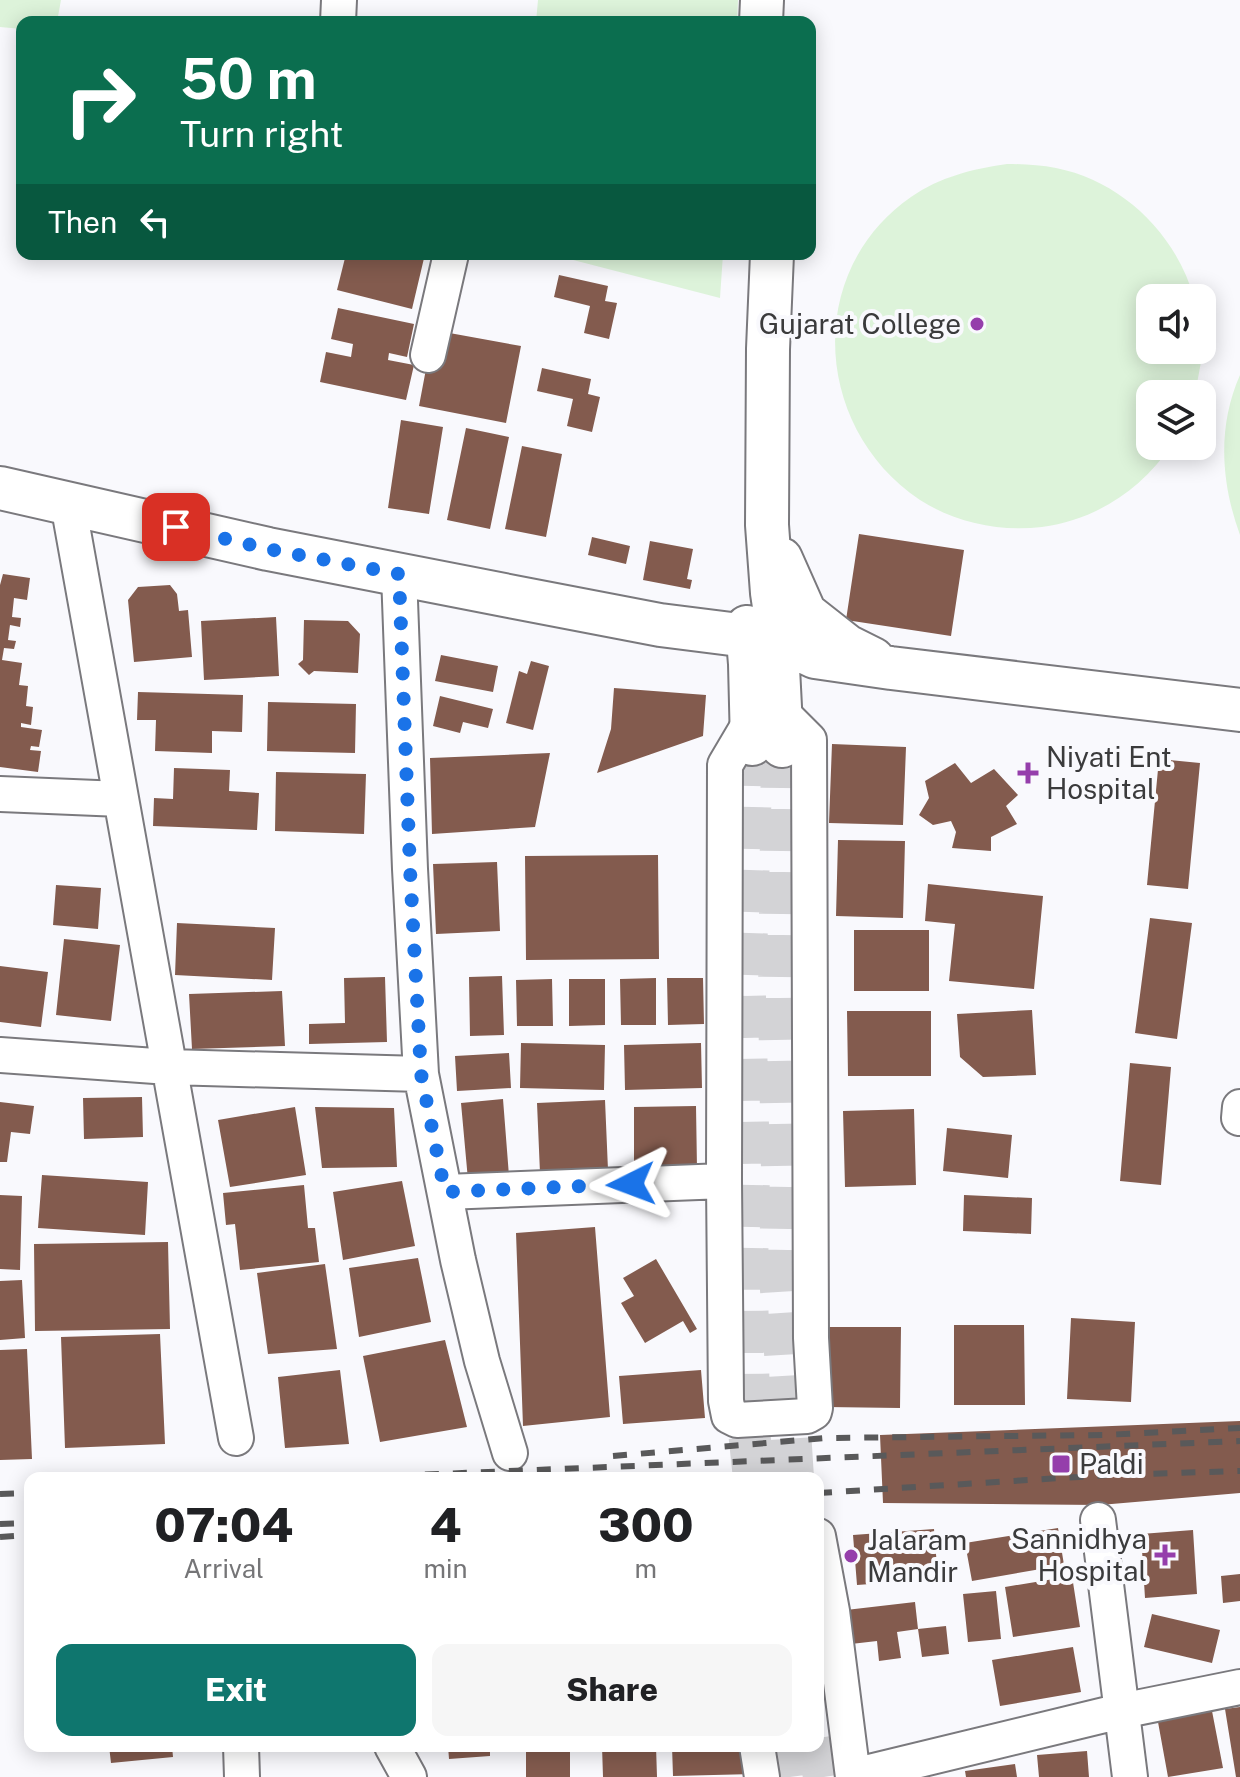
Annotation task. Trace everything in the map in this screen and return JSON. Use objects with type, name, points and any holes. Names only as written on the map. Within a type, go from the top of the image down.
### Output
[{"type":"main road","points":[[749,260],[744,589],[774,653]]},
{"type":"main road","points":[[767,731],[774,653],[767,525],[772,260]]},
{"type":"main road","points":[[0,488],[268,549],[538,625],[1240,710]]},
{"type":"main road","points":[[0,504],[399,585]]},
{"type":"main road","points":[[767,525],[805,613],[847,646],[891,668]]},
{"type":"street","points":[[428,355],[450,260]]},
{"type":"street","points":[[71,520],[236,1438]]},
{"type":"street","points":[[399,585],[421,1074],[458,1260],[482,1361],[510,1453]]},
{"type":"street","points":[[767,731],[809,740],[811,1338],[815,1408],[811,1415],[737,1420],[727,1413],[724,1181],[725,765],[767,731]]},
{"type":"street","points":[[0,794],[121,799]]},
{"type":"street","points":[[0,1055],[169,1067],[421,1074]]},
{"type":"street","points":[[445,1192],[724,1181]]},
{"type":"street","points":[[1098,1520],[1130,1777]]},
{"type":"street","points":[[824,1568],[853,1777],[1121,1711],[1240,1687]]},
{"type":"street","points":[[241,1752],[242,1777]]},
{"type":"street","points":[[395,1752],[409,1777]]},
{"type":"street","points":[[758,1752],[762,1777]]},
{"type":"green space","points":[[0,0],[61,0],[58,16],[16,16],[16,28],[0,27]]},
{"type":"green space","points":[[538,0],[738,0],[737,16],[537,16]]},
{"type":"green space","points":[[1007,164],[1032,165],[1080,175],[1103,185],[1124,198],[1160,232],[1189,284],[1136,284],[1136,364],[1201,364],[1198,380],[1136,380],[1136,460],[1160,460],[1131,489],[1080,518],[1042,527],[994,527],[963,520],[934,508],[885,470],[859,433],[842,393],[835,350],[838,307],[852,266],[876,229],[911,197],[933,184],[969,171]]},
{"type":"green space","points":[[573,260],[723,260],[720,298]]},
{"type":"green space","points":[[1240,375],[1240,535],[1229,495],[1224,455],[1228,415]]},
{"type":"building","points":[[344,260],[424,260],[412,309],[337,290]]},
{"type":"building","points":[[559,275],[608,286],[605,301],[617,303],[609,339],[584,333],[590,306],[554,297]]},
{"type":"building","points":[[338,308],[414,324],[407,357],[389,353],[388,360],[414,365],[406,400],[320,382],[326,352],[351,357],[353,344],[331,339]]},
{"type":"building","points":[[444,332],[521,346],[506,423],[419,406],[426,369],[436,371]]},
{"type":"building","points":[[542,368],[591,379],[588,394],[600,397],[592,432],[567,426],[573,399],[537,391]]},
{"type":"building","points":[[401,420],[443,427],[429,514],[388,508]]},
{"type":"building","points":[[466,428],[509,437],[490,529],[447,520]]},
{"type":"building","points":[[522,446],[562,454],[546,537],[505,529]]},
{"type":"building","points":[[859,534],[964,550],[951,636],[846,620]]},
{"type":"building","points":[[592,537],[630,546],[626,564],[588,555]]},
{"type":"building","points":[[650,541],[693,549],[687,579],[692,580],[690,589],[643,580]]},
{"type":"building","points":[[3,574],[30,578],[27,600],[14,598],[12,617],[21,618],[20,627],[10,625],[8,640],[16,641],[14,649],[4,648],[2,660],[22,663],[19,685],[28,686],[26,706],[33,707],[31,725],[21,723],[21,727],[42,730],[39,747],[31,746],[30,750],[41,751],[38,772],[0,767],[0,585]]},
{"type":"building","points":[[170,585],[177,594],[179,611],[188,610],[192,657],[134,662],[128,600],[138,587]]},
{"type":"building","points":[[276,617],[279,676],[204,680],[201,621]]},
{"type":"building","points":[[304,620],[348,621],[360,634],[358,673],[314,671],[309,675],[298,664],[303,660]]},
{"type":"building","points":[[441,655],[498,666],[493,692],[435,681]]},
{"type":"building","points":[[531,661],[549,666],[533,730],[506,723],[519,671],[527,674]]},
{"type":"building","points":[[614,688],[706,695],[703,736],[597,773],[611,729]]},
{"type":"building","points":[[138,692],[243,695],[242,732],[212,731],[212,753],[155,751],[156,720],[137,720]]},
{"type":"building","points":[[440,696],[493,709],[488,728],[463,722],[460,733],[433,726]]},
{"type":"building","points":[[268,702],[356,704],[355,753],[267,751]]},
{"type":"building","points":[[832,744],[906,747],[903,825],[829,823]]},
{"type":"building","points":[[550,753],[535,827],[432,834],[430,758]]},
{"type":"building","points":[[1159,759],[1200,763],[1188,889],[1147,885]]},
{"type":"building","points":[[955,763],[971,783],[994,769],[1018,795],[1006,806],[1017,824],[991,837],[991,851],[952,848],[956,832],[951,821],[933,825],[919,815],[929,798],[925,781]]},
{"type":"building","points":[[174,768],[230,770],[229,791],[259,793],[257,830],[153,826],[154,798],[173,799]]},
{"type":"building","points":[[276,772],[366,774],[364,834],[275,831]]},
{"type":"building","points":[[838,840],[905,841],[903,918],[836,916]]},
{"type":"building","points":[[658,855],[659,959],[526,960],[525,856]]},
{"type":"building","points":[[497,862],[500,931],[436,934],[433,864]]},
{"type":"building","points":[[928,884],[1043,896],[1034,989],[949,981],[955,924],[925,921]]},
{"type":"building","points":[[56,885],[101,888],[98,929],[53,925]]},
{"type":"building","points":[[1150,918],[1192,923],[1177,1039],[1135,1033]]},
{"type":"building","points":[[177,923],[275,928],[272,980],[175,975]]},
{"type":"building","points":[[854,930],[929,930],[929,991],[854,991]]},
{"type":"building","points":[[64,939],[120,945],[111,1021],[56,1015]]},
{"type":"building","points":[[0,966],[48,972],[41,1027],[0,1022]]},
{"type":"building","points":[[502,976],[504,1035],[470,1036],[469,977]]},
{"type":"building","points":[[385,977],[387,1042],[309,1044],[309,1024],[345,1023],[344,978]]},
{"type":"building","points":[[656,978],[656,1025],[621,1025],[620,979]]},
{"type":"building","points":[[667,978],[703,978],[704,1024],[668,1025]]},
{"type":"building","points":[[552,979],[553,1026],[517,1026],[516,980]]},
{"type":"building","points":[[569,979],[605,979],[605,1025],[569,1026]]},
{"type":"building","points":[[282,991],[285,1046],[192,1049],[189,994]]},
{"type":"building","points":[[1032,1010],[1036,1075],[983,1077],[960,1057],[957,1014]]},
{"type":"building","points":[[847,1011],[931,1011],[931,1076],[848,1076]]},
{"type":"building","points":[[521,1043],[605,1045],[604,1090],[520,1088]]},
{"type":"building","points":[[701,1043],[702,1088],[625,1090],[624,1045]]},
{"type":"building","points":[[509,1053],[511,1088],[457,1091],[455,1056]]},
{"type":"building","points":[[1130,1063],[1171,1067],[1161,1185],[1120,1181]]},
{"type":"building","points":[[142,1097],[143,1137],[84,1139],[83,1098]]},
{"type":"building","points":[[503,1099],[509,1176],[468,1180],[461,1103]]},
{"type":"building","points":[[605,1100],[608,1170],[540,1173],[537,1103]]},
{"type":"building","points":[[0,1102],[34,1106],[30,1134],[11,1132],[7,1162],[0,1162]]},
{"type":"building","points":[[696,1106],[697,1169],[634,1172],[634,1107]]},
{"type":"building","points":[[295,1107],[306,1175],[230,1187],[218,1120]]},
{"type":"building","points":[[315,1107],[394,1108],[397,1167],[322,1168]]},
{"type":"building","points":[[914,1109],[916,1185],[845,1187],[843,1111]]},
{"type":"building","points":[[947,1128],[1012,1135],[1008,1178],[943,1171]]},
{"type":"building","points":[[42,1175],[148,1182],[145,1235],[38,1228]]},
{"type":"building","points":[[402,1181],[415,1246],[343,1260],[333,1192]]},
{"type":"building","points":[[304,1185],[308,1228],[315,1228],[319,1262],[240,1270],[235,1224],[226,1225],[223,1193]]},
{"type":"building","points":[[0,1195],[22,1196],[20,1270],[0,1269]]},
{"type":"building","points":[[964,1195],[1032,1198],[1031,1234],[963,1231]]},
{"type":"building","points":[[595,1227],[610,1417],[523,1426],[516,1233]]},
{"type":"building","points":[[168,1242],[170,1329],[35,1331],[34,1244]]},
{"type":"building","points":[[418,1258],[431,1322],[359,1337],[349,1268]]},
{"type":"building","points":[[656,1259],[697,1329],[690,1333],[683,1321],[645,1343],[621,1303],[634,1296],[623,1278]]},
{"type":"building","points":[[325,1264],[337,1349],[268,1354],[257,1273]]},
{"type":"building","points":[[22,1280],[25,1338],[0,1340],[0,1281]]},
{"type":"building","points":[[1071,1318],[1135,1322],[1131,1402],[1067,1399]]},
{"type":"building","points":[[954,1325],[1024,1325],[1025,1405],[954,1405]]},
{"type":"building","points":[[828,1327],[901,1327],[900,1408],[827,1407]]},
{"type":"building","points":[[160,1334],[165,1444],[65,1448],[61,1337]]},
{"type":"building","points":[[445,1340],[467,1427],[380,1442],[363,1356]]},
{"type":"building","points":[[27,1349],[32,1459],[0,1460],[0,1350]]},
{"type":"building","points":[[340,1370],[349,1444],[285,1448],[278,1377]]},
{"type":"building","points":[[701,1370],[705,1418],[623,1424],[619,1376]]},
{"type":"building","name":"Paldi","points":[[1240,1421],[1240,1493],[1100,1505],[883,1503],[880,1435]]},
{"type":"building","points":[[1058,1528],[1064,1565],[972,1581],[965,1543]]},
{"type":"building","points":[[934,1529],[938,1579],[857,1585],[853,1535]]},
{"type":"building","points":[[1193,1530],[1197,1594],[1145,1598],[1141,1534]]},
{"type":"building","points":[[1240,1574],[1240,1601],[1223,1603],[1221,1576]]},
{"type":"building","points":[[1072,1576],[1080,1627],[1013,1637],[1005,1587]]},
{"type":"building","points":[[996,1591],[1001,1639],[968,1642],[963,1594]]},
{"type":"building","points":[[915,1602],[918,1629],[897,1632],[901,1658],[879,1661],[877,1641],[851,1644],[846,1610]]},
{"type":"building","points":[[1152,1614],[1220,1630],[1212,1663],[1144,1647]]},
{"type":"building","points":[[946,1626],[949,1654],[922,1657],[918,1629]]},
{"type":"building","points":[[1073,1647],[1081,1692],[1000,1706],[992,1660]]},
{"type":"building","points":[[1240,1707],[1240,1777],[1236,1777],[1225,1709]]},
{"type":"building","points":[[1212,1711],[1223,1768],[1168,1777],[1158,1722]]},
{"type":"building","points":[[1087,1751],[1089,1777],[1039,1777],[1037,1755]]},
{"type":"building","points":[[110,1752],[173,1752],[173,1757],[111,1763]]},
{"type":"building","points":[[448,1752],[490,1752],[490,1756],[449,1759]]},
{"type":"building","points":[[526,1752],[570,1752],[570,1777],[526,1777]]},
{"type":"building","points":[[602,1752],[656,1752],[657,1777],[603,1777]]},
{"type":"building","points":[[672,1752],[753,1752],[754,1774],[673,1776]]},
{"type":"building","points":[[1015,1764],[1017,1777],[966,1777],[965,1771]]},
{"type":"tunnel","points":[[752,744],[745,996],[749,1169],[749,1431],[753,1472]]},
{"type":"tunnel","points":[[782,746],[780,1274],[793,1472]]},
{"type":"tunnel","points":[[787,1752],[790,1777]]},
{"type":"tunnel","points":[[820,1752],[824,1777]]},
{"type":"railway","points":[[613,1456],[825,1438],[1104,1435],[1240,1428]]},
{"type":"railway","points":[[487,1472],[1240,1441]]},
{"type":"railway","points":[[824,1493],[1110,1475],[1240,1471]]},
{"type":"railway","points":[[0,1494],[24,1493]]},
{"type":"railway","points":[[0,1524],[24,1523]]},
{"type":"railway","points":[[0,1537],[24,1535]]},
{"type":"place","name":"Gujarat College","points":[[977,324]]},
{"type":"place","name":"Niyati Ent Hospital","points":[[1028,773]]},
{"type":"place","name":"Paldi","points":[[1061,1464]]},
{"type":"place","name":"Sannidhya Hospital","points":[[1165,1555]]},
{"type":"place","name":"Jalaram Mandir","points":[[851,1556]]},
{"type":"route","points":[[176,527],[268,549],[399,574],[421,1074],[445,1192],[631,1184]]}]
